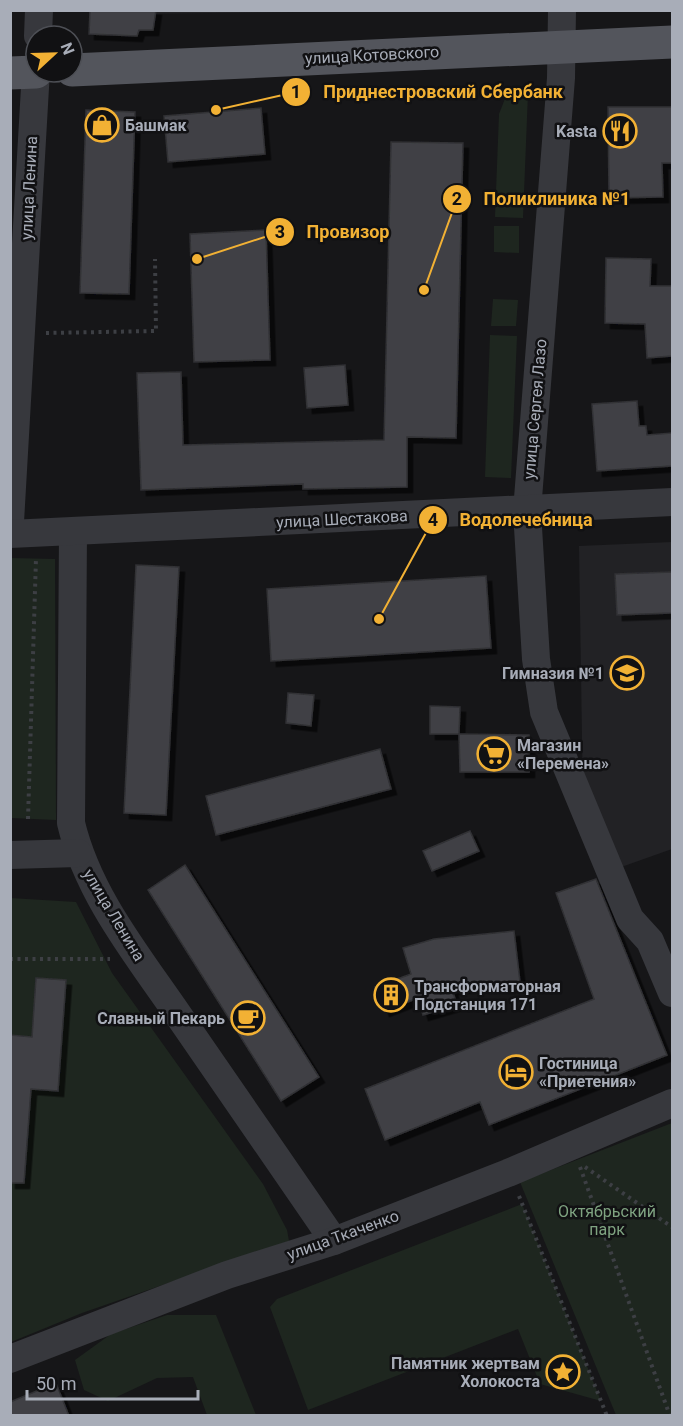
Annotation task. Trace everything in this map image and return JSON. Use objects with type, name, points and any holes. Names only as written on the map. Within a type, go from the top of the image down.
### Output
[{"type":"main road","name":"улица Котовского","points":[[84,69],[672,42]]},
{"type":"street","name":"улица Сергея Лазо","points":[[562,10],[562,48],[527,511],[536,659],[544,712],[630,919],[650,942],[672,993]]},
{"type":"street","name":"улица Ленина","points":[[10,522],[35,84]]},
{"type":"street","name":"улица Шестакова","points":[[10,534],[527,511],[672,502]]},
{"type":"street","name":"улица Ленина","points":[[73,532],[71,823],[78,853],[99,893],[140,958],[334,1241]]},
{"type":"street","points":[[10,855],[78,853]]},
{"type":"street","name":"улица Ткаченко","points":[[10,1359],[226,1275],[334,1241],[508,1173],[672,1103]]},
{"type":"path","points":[[21,333],[156,331],[155,259]]},
{"type":"path","points":[[28,819],[36,558]]},
{"type":"path","points":[[10,959],[140,958]]},
{"type":"path","points":[[670,1416],[579,1163],[672,1227]]},
{"type":"path","points":[[516,1189],[607,1416]]},
{"type":"shaded area","points":[[466,10],[126,14],[126,11]]},
{"type":"shaded area","name":"Гимназия №1","points":[[672,542],[672,849],[610,871],[583,801],[579,546]]},
{"type":"green space","points":[[508,91],[528,93],[523,218],[495,217],[499,114]]},
{"type":"green space","points":[[494,226],[519,226],[519,253],[494,252]]},
{"type":"green space","points":[[493,299],[518,300],[516,326],[491,326]]},
{"type":"green space","points":[[490,335],[517,336],[511,478],[485,477]]},
{"type":"green space","points":[[11,558],[55,559],[56,820],[11,818]]},
{"type":"green space","points":[[10,898],[76,902],[112,973],[263,1184],[287,1230],[289,1241],[82,1313],[11,1342]]},
{"type":"green space","name":"Октябрьский парк","points":[[672,1123],[672,1415],[616,1415],[520,1182]]},
{"type":"green space","points":[[522,1204],[601,1401],[540,1384],[518,1329],[308,1410],[270,1307],[277,1299]]},
{"type":"green space","points":[[167,1315],[216,1315],[256,1415],[207,1415],[193,1377],[157,1378],[108,1401],[84,1390],[75,1360],[111,1334]]},
{"type":"building","points":[[90,10],[156,10],[153,30],[139,30],[137,36],[89,34]]},
{"type":"building","points":[[608,107],[672,107],[672,163],[662,163],[663,197],[609,198]]},
{"type":"building","points":[[261,108],[265,154],[168,162],[164,116]]},
{"type":"building","points":[[86,110],[135,112],[129,294],[80,293]]},
{"type":"building","points":[[391,142],[463,143],[456,438],[407,437],[407,487],[303,489],[303,484],[141,490],[137,373],[181,372],[183,445],[384,440]]},
{"type":"building","points":[[266,230],[270,360],[194,362],[190,234]]},
{"type":"building","points":[[606,258],[651,259],[650,286],[672,286],[672,356],[647,358],[645,324],[605,323]]},
{"type":"building","points":[[345,365],[348,405],[307,408],[304,368]]},
{"type":"building","points":[[637,401],[639,426],[646,426],[647,435],[672,433],[672,466],[597,471],[592,404]]},
{"type":"building","points":[[136,565],[179,567],[166,815],[124,813]]},
{"type":"building","points":[[672,572],[672,613],[617,615],[615,574]]},
{"type":"building","points":[[486,576],[491,648],[271,661],[267,589]]},
{"type":"building","points":[[288,693],[314,695],[311,726],[286,723]]},
{"type":"building","points":[[430,706],[460,707],[459,734],[430,734]]},
{"type":"building","name":"Магазин «Перемена»","points":[[459,734],[529,735],[529,772],[460,772]]},
{"type":"building","points":[[380,749],[391,789],[216,835],[206,796]]},
{"type":"building","points":[[470,831],[479,851],[432,871],[423,851]]},
{"type":"building","points":[[185,865],[319,1077],[281,1101],[148,890]]},
{"type":"building","name":"Гостиница «Приетения»","points":[[596,879],[667,1055],[489,1125],[480,1102],[385,1140],[365,1089],[594,999],[556,893]]},
{"type":"building","points":[[514,931],[520,982],[452,989],[457,1005],[423,1015],[418,998],[384,1011],[375,987],[411,974],[403,948],[434,939]]},
{"type":"building","points":[[36,978],[66,980],[58,1091],[31,1089],[24,1183],[10,1183],[10,1035],[32,1037]]},
{"type":"building","points":[[56,1383],[69,1416],[10,1416],[10,1402]]},
{"type":"place","name":"Приднестровский Сбербанк","points":[[216,110]]},
{"type":"place","name":"Башмак","points":[[102,125]]},
{"type":"place","name":"Kasta","points":[[620,131]]},
{"type":"place","name":"Провизор","points":[[197,259]]},
{"type":"place","name":"Поликлиника №1","points":[[424,290]]},
{"type":"place","name":"Водолечебница","points":[[379,619]]},
{"type":"place","name":"Гимназия №1","points":[[627,673]]},
{"type":"place","name":"Магазин «Перемена»","points":[[494,754]]},
{"type":"place","name":"Трансформаторная Подстанция 171","points":[[391,995]]},
{"type":"place","name":"Славный Пекарь","points":[[248,1018]]},
{"type":"place","name":"Гостиница «Приетения»","points":[[516,1072]]},
{"type":"place","name":"Памятник жертвам Холокоста","points":[[563,1372]]}]
